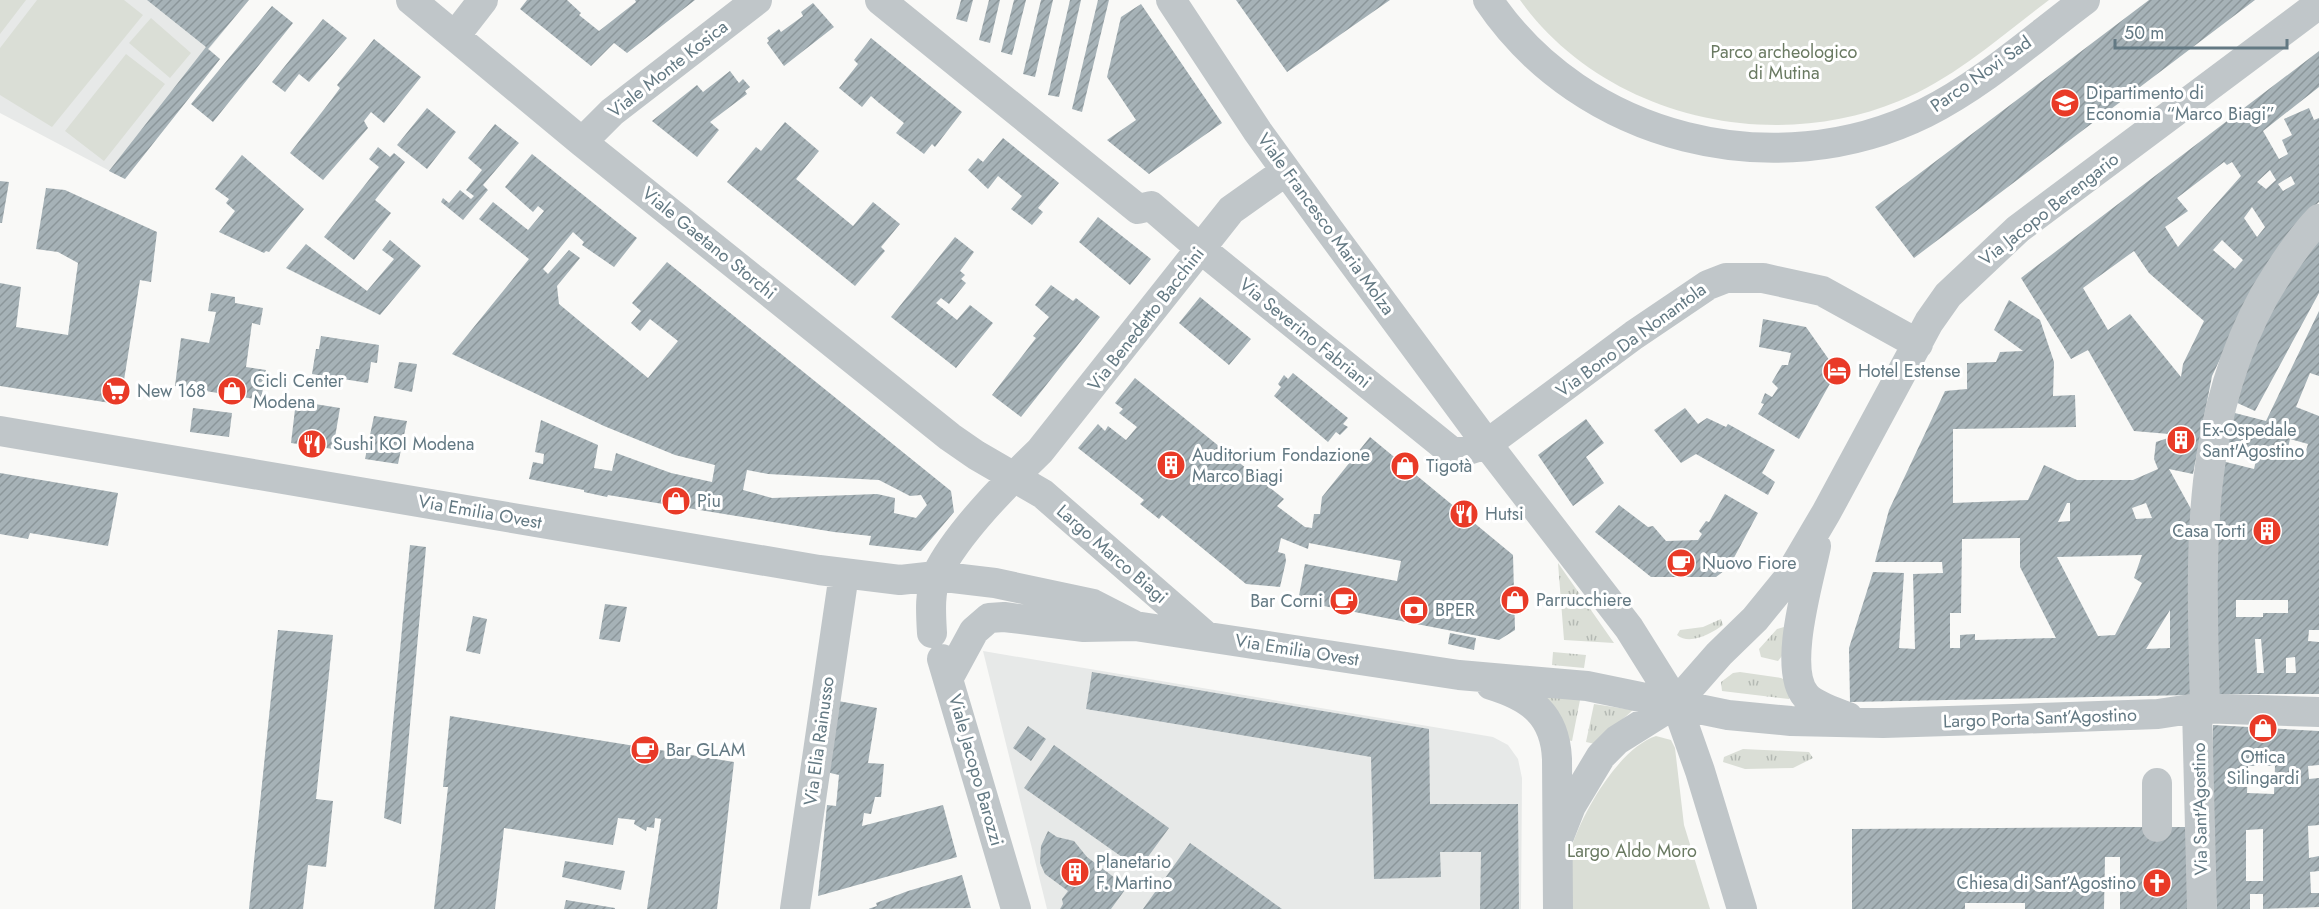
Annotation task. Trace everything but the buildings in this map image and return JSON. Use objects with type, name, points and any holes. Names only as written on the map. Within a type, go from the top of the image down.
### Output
[{"type":"street","name":"Viale Gaetano Storchi","points":[[411,0],[582,142],[950,437],[976,456],[1014,476]]},
{"type":"street","points":[[455,36],[483,0]]},
{"type":"street","name":"Viale Monte Kosica","points":[[582,142],[612,112],[757,0]]},
{"type":"street","name":"Via Severino Fabriani","points":[[880,0],[1138,209],[1151,206],[1452,452],[1462,452],[1488,444]]},
{"type":"street","name":"Viale Francesco Maria Molza","points":[[1171,0],[1286,171],[1488,444]]},
{"type":"street","name":"Parco Novi Sad","points":[[1488,0],[1534,53],[1589,96],[1619,113],[1684,138],[1719,145],[1788,148],[1857,138],[1925,113],[1957,94],[2085,0]]},
{"type":"street","name":"Via Jacopo Berengario","points":[[1676,703],[1771,601],[1799,561],[1918,344],[1948,295],[2018,229],[2319,4]]},
{"type":"street","name":"Via Benedetto Bacchini","points":[[936,576],[963,536],[1014,476],[1040,451],[1231,210],[1286,171]]},
{"type":"street","name":"Via Sant'Agostino","points":[[2202,909],[2198,749],[2201,709],[2203,533],[2208,475],[2220,403],[2228,374],[2250,322],[2290,254],[2319,219]]},
{"type":"street","name":"Via Bono Da Nonantola","points":[[1488,444],[1634,335],[1716,280],[1742,276],[1822,291],[1918,344]]},
{"type":"street","name":"Via Emilia Ovest","points":[[0,430],[844,574],[900,580],[936,576],[976,580],[1063,596],[1100,607],[1135,626]]},
{"type":"street","points":[[1488,444],[1629,628],[1676,703],[1700,771],[1742,909]]},
{"type":"street","name":"Largo Marco Biagi","points":[[1014,476],[1043,494],[1207,637]]},
{"type":"street","name":"Largo Porta Sant’Agostino","points":[[1820,525],[1796,647],[1797,677],[1801,690],[1810,700],[1848,717],[1883,723]]},
{"type":"street","name":"Via Elia Rainusso","points":[[795,909],[844,574]]},
{"type":"street","points":[[932,633],[931,609],[936,576]]},
{"type":"street","points":[[900,580],[932,633]]},
{"type":"street","name":"Via Emilia Ovest","points":[[950,677],[974,631],[989,618],[1004,617],[1084,627],[1135,626],[1459,675]]},
{"type":"street","name":"Viale Jacopo Barozzi","points":[[932,633],[950,677],[1016,909]]},
{"type":"street","points":[[1459,675],[1540,680],[1676,703]]},
{"type":"street","points":[[1459,675],[1516,693],[1532,703],[1545,717],[1557,748],[1558,909]]},
{"type":"street","points":[[1558,839],[1571,806],[1602,756],[1617,740],[1676,703]]},
{"type":"street","name":"Largo Porta Sant’Agostino","points":[[1676,703],[1738,716],[1791,721],[1883,723],[2158,714],[2201,709],[2319,712]]},
{"type":"street","points":[[2157,783],[2157,827]]},
{"type":"shaded area","points":[[0,0],[249,0],[209,49],[220,59],[125,179],[0,113]]},
{"type":"shaded area","points":[[983,651],[1493,737],[1508,745],[1518,759],[1522,778],[1521,909],[1047,909]]},
{"type":"green space","points":[[0,0],[26,0],[0,34]]},
{"type":"green space","points":[[37,0],[124,0],[143,15],[52,127],[0,95],[0,48]]},
{"type":"green space","name":"Parco archeologico di Mutina","points":[[1520,0],[2049,0],[1977,55],[1920,92],[1849,117],[1797,124],[1744,123],[1692,114],[1642,97],[1596,72],[1555,40]]},
{"type":"green space","points":[[151,18],[191,53],[170,78],[129,43]]},
{"type":"green space","points":[[126,54],[165,84],[104,161],[65,131]]},
{"type":"green space","points":[[1558,563],[1614,643],[1564,640]]},
{"type":"green space","points":[[1721,619],[1723,625],[1701,637],[1688,639],[1677,635],[1680,630],[1703,627]]},
{"type":"green space","points":[[1784,627],[1786,629],[1782,656],[1778,661],[1761,657],[1759,649],[1777,629]]},
{"type":"green space","points":[[1553,652],[1586,655],[1584,668],[1552,665]]},
{"type":"green space","points":[[1733,673],[1781,678],[1785,680],[1792,694],[1789,699],[1722,691],[1721,682]]},
{"type":"green space","points":[[1532,693],[1580,700],[1572,741],[1567,740]]},
{"type":"green space","points":[[1594,704],[1633,710],[1595,744],[1586,742]]},
{"type":"green space","name":"Largo Aldo Moro","points":[[1656,736],[1671,740],[1675,748],[1684,825],[1710,909],[1564,909],[1569,856],[1576,834],[1593,801],[1616,768],[1629,754],[1642,743]]},
{"type":"green space","points":[[1743,749],[1809,752],[1813,758],[1793,768],[1745,769],[1723,762],[1724,757]]},
{"type":"place","name":"Dipartimento di Economia “Marco Biagi”","points":[[2065,103]]},
{"type":"place","name":"Hotel Estense","points":[[1837,371]]},
{"type":"place","name":"New 168","points":[[116,391]]},
{"type":"place","name":"Cicli Center Modena","points":[[232,391]]},
{"type":"place","name":"Ex-Ospedale Sant'Agostino","points":[[2181,440]]},
{"type":"place","name":"Sushi KOI Modena","points":[[312,444]]},
{"type":"place","name":"Auditorium Fondazione Marco Biagi","points":[[1171,465]]},
{"type":"place","name":"Tigotà","points":[[1405,466]]},
{"type":"place","name":"Piu","points":[[676,501]]},
{"type":"place","name":"Hutsi","points":[[1464,514]]},
{"type":"place","name":"Casa Torti","points":[[2267,531]]},
{"type":"place","name":"Nuovo Fiore","points":[[1681,563]]},
{"type":"place","name":"Parrucchiere","points":[[1515,600]]},
{"type":"place","name":"Bar Corni","points":[[1344,601]]},
{"type":"place","name":"BPER","points":[[1414,610]]},
{"type":"place","name":"Ottica Silingardi","points":[[2263,728]]},
{"type":"place","name":"Bar GLAM","points":[[645,750]]},
{"type":"place","name":"Planetario F. Martino","points":[[1075,872]]},
{"type":"place","name":"Chiesa di Sant’Agostino","points":[[2157,883]]}]
